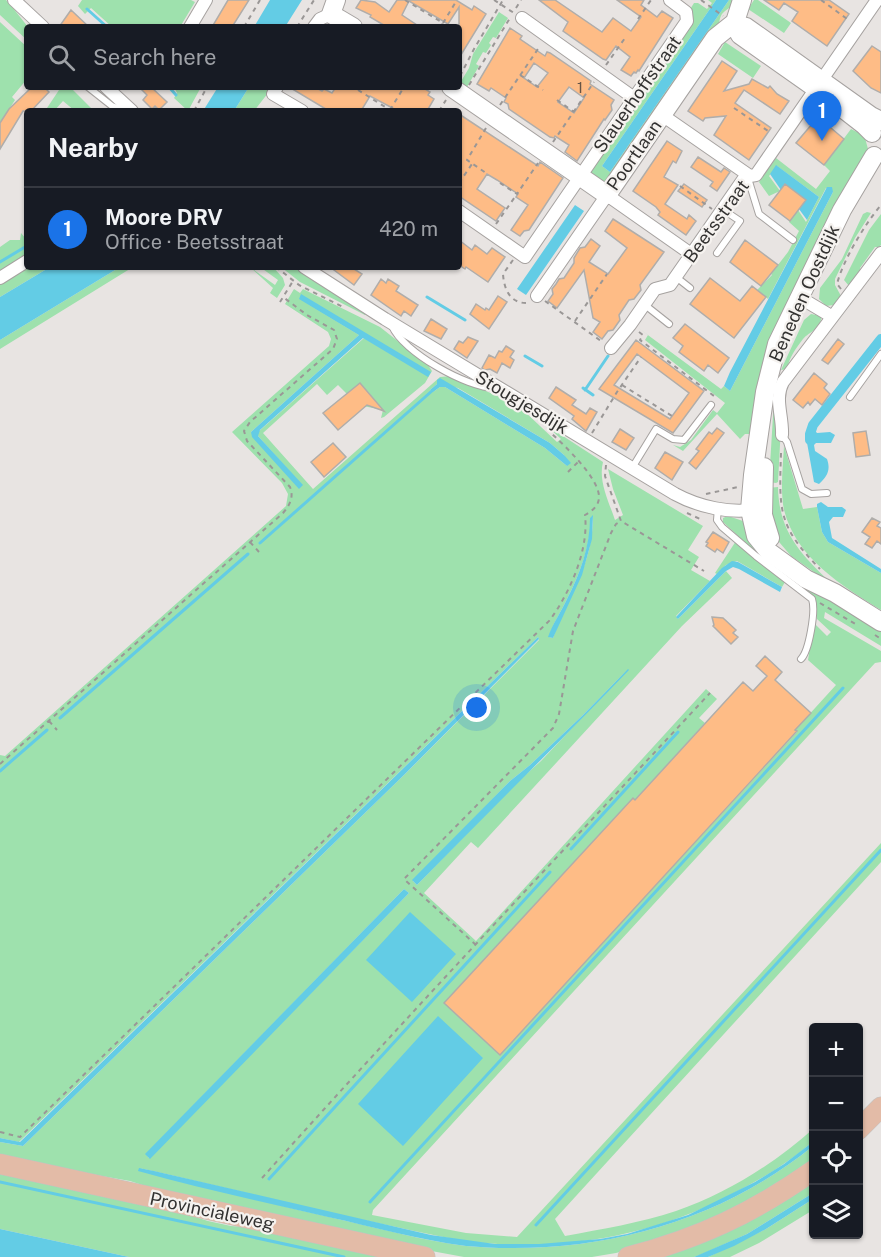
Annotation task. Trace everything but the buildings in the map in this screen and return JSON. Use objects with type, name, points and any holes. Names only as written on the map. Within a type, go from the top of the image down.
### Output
[{"type":"main road","points":[[863,1125],[881,1107]]},
{"type":"main road","name":"Provincialeweg","points":[[0,1164],[425,1257]]},
{"type":"main road","points":[[628,1257],[668,1247],[711,1231],[783,1192],[809,1173]]},
{"type":"street","points":[[14,0],[40,24]]},
{"type":"street","points":[[192,24],[206,0]]},
{"type":"street","name":"Slauerhoffstraat","points":[[518,252],[525,257],[687,21],[688,14],[670,0]]},
{"type":"street","points":[[742,0],[728,19],[743,25],[819,84],[864,124],[878,125],[871,147],[879,164]]},
{"type":"street","name":"Beetsstraat","points":[[611,348],[655,289],[670,285],[747,174],[756,175],[878,2]]},
{"type":"street","points":[[316,24],[334,7],[350,24]]},
{"type":"street","points":[[518,16],[634,98]]},
{"type":"street","name":"Poortlaan","points":[[461,90],[607,195],[728,19]]},
{"type":"street","points":[[109,90],[129,108]]},
{"type":"street","points":[[275,90],[273,94],[297,108]]},
{"type":"street","points":[[662,115],[747,174]]},
{"type":"street","name":"Beneden Oostdijk","points":[[756,509],[753,475],[769,371],[780,337],[804,300],[842,210],[879,164]]},
{"type":"street","points":[[537,296],[607,195],[691,254]]},
{"type":"street","points":[[462,213],[518,252]]},
{"type":"street","points":[[782,435],[778,396],[781,387],[831,316],[881,253]]},
{"type":"street","points":[[0,278],[24,263]]},
{"type":"street","name":"Stougjesdijk","points":[[309,270],[682,498],[700,505],[718,508],[756,509]]},
{"type":"street","points":[[804,300],[831,316]]},
{"type":"street","points":[[756,509],[756,536],[769,552],[806,579],[831,585],[876,628]]},
{"type":"lane","points":[[26,11],[31,24]]},
{"type":"lane","points":[[92,90],[117,108]]},
{"type":"lane","points":[[747,174],[759,214],[793,240]]},
{"type":"lane","points":[[717,253],[740,221],[721,211]]},
{"type":"lane","points":[[676,277],[690,288]]},
{"type":"lane","points":[[644,304],[669,324]]},
{"type":"lane","points":[[850,397],[881,354]]},
{"type":"lane","points":[[632,468],[656,429],[673,439],[684,440],[711,405]]},
{"type":"lane","points":[[782,435],[787,442],[802,489],[811,494],[827,493]]},
{"type":"lane","points":[[718,508],[717,518],[722,527],[814,602],[806,654],[801,659]]},
{"type":"path","points":[[246,24],[260,0]]},
{"type":"path","points":[[299,24],[314,0]]},
{"type":"path","points":[[405,0],[443,23],[457,0]]},
{"type":"path","points":[[494,0],[518,16]]},
{"type":"path","points":[[462,76],[474,49],[503,0]]},
{"type":"path","points":[[462,81],[518,16],[521,0]]},
{"type":"path","points":[[638,19],[651,0]]},
{"type":"path","points":[[701,0],[728,19]]},
{"type":"path","points":[[821,0],[859,27]]},
{"type":"path","points":[[490,233],[625,38]]},
{"type":"path","points":[[519,75],[543,90]]},
{"type":"path","points":[[196,108],[205,90]]},
{"type":"path","points":[[358,90],[387,108]]},
{"type":"path","points":[[391,108],[402,90]]},
{"type":"path","points":[[557,100],[574,112]]},
{"type":"path","points":[[734,108],[780,140]]},
{"type":"path","points":[[462,179],[472,164]]},
{"type":"path","points":[[500,183],[517,194]]},
{"type":"path","points":[[680,186],[721,211]]},
{"type":"path","name":"Beneden Oostdijk","points":[[848,295],[837,286],[837,281],[864,228],[881,205]]},
{"type":"path","points":[[518,252],[503,274],[505,289],[511,296],[522,303],[529,302],[537,296],[611,348]]},
{"type":"path","points":[[280,270],[293,281],[349,309]]},
{"type":"path","points":[[574,322],[607,274]]},
{"type":"path","points":[[280,302],[293,281]]},
{"type":"path","points":[[0,764],[284,513],[290,505],[292,494],[288,485],[247,441],[245,428],[329,352],[335,346],[337,339],[334,330],[307,315],[283,297]]},
{"type":"path","points":[[630,325],[644,335],[640,340],[649,348],[714,396],[710,401],[711,405]]},
{"type":"path","points":[[587,441],[641,357]]},
{"type":"path","points":[[622,385],[665,414],[672,416]]},
{"type":"path","points":[[782,435],[780,485],[783,517],[795,542],[831,585]]},
{"type":"path","points":[[0,1132],[20,1137],[550,620],[568,589],[578,564],[585,529],[585,515],[595,508],[599,500],[595,486],[570,450]]},
{"type":"path","points":[[568,472],[579,461]]},
{"type":"path","points":[[605,468],[604,476],[621,521],[704,571]]},
{"type":"path","points":[[476,946],[404,879],[554,728],[559,714],[573,631],[611,533],[616,524],[621,521]]},
{"type":"path","points":[[250,542],[259,552]]},
{"type":"path","points":[[810,597],[861,627]]},
{"type":"path","points":[[876,628],[881,639]]},
{"type":"path","points":[[262,1178],[396,1029],[710,693]]},
{"type":"path","points":[[49,721],[57,729]]},
{"type":"green space","points":[[0,0],[6,0],[26,24],[24,37],[0,15]]},
{"type":"green space","points":[[82,0],[191,0],[195,2],[182,24],[109,24],[91,8],[85,14],[78,6]]},
{"type":"green space","points":[[708,0],[716,0],[602,166],[610,172],[729,0],[736,0],[723,13],[719,26],[608,183],[597,179],[589,171],[694,3],[707,9],[712,3]]},
{"type":"green space","points":[[754,0],[758,0],[791,23],[784,33],[748,9]]},
{"type":"green space","points":[[499,12],[508,18],[496,38],[493,37],[489,43],[491,45],[486,53],[483,52],[476,64],[479,66],[467,87],[462,84],[462,80],[469,68],[473,54]]},
{"type":"green space","points":[[0,22],[24,44],[24,83],[12,97],[15,100],[0,123]]},
{"type":"green space","points":[[725,42],[761,66],[753,78],[718,54]]},
{"type":"green space","points":[[59,90],[73,90],[91,108],[71,108],[63,101],[57,108],[47,108]]},
{"type":"green space","points":[[176,90],[199,90],[190,108],[185,108],[174,98],[177,93]]},
{"type":"green space","points":[[247,90],[270,90],[256,108],[236,108]]},
{"type":"green space","points":[[862,127],[868,149],[865,168],[795,297],[756,434],[745,434],[740,439],[717,414],[683,451],[673,445],[680,447],[691,440],[713,410],[717,413],[725,403],[645,340],[648,335],[721,389],[724,386],[730,391],[833,192],[826,188],[768,299],[757,290],[772,275],[799,231],[789,222],[798,210],[806,222],[819,197],[777,166],[769,176],[780,191],[769,196],[759,182],[776,158],[816,189],[830,171],[824,165],[851,129],[857,132]]},
{"type":"green space","points":[[871,213],[855,238],[835,279],[835,285],[841,296],[834,305],[826,306],[819,299],[820,288],[842,259],[863,214]]},
{"type":"green space","points":[[881,214],[881,245],[875,247],[849,286],[844,280],[869,230]]},
{"type":"green space","points":[[21,233],[24,236],[24,258],[0,272],[0,247],[10,240],[20,240]]},
{"type":"green space","points":[[24,269],[45,270],[0,297],[0,282]]},
{"type":"green space","points":[[115,270],[128,270],[0,349],[0,340]]},
{"type":"green space","points":[[253,270],[275,285],[278,280],[264,270],[276,270],[283,278],[285,285],[277,298],[270,293],[273,288]]},
{"type":"green space","points":[[285,270],[299,270],[366,313],[365,315],[300,282]]},
{"type":"green space","points":[[294,289],[300,293],[303,289],[380,327],[428,365],[432,371],[425,383],[381,418],[383,410],[363,406],[373,398],[360,383],[347,394],[338,385],[327,395],[317,384],[263,433],[313,489],[440,377],[451,376],[509,401],[523,410],[557,442],[561,439],[546,425],[603,462],[603,484],[615,520],[623,515],[608,469],[703,526],[688,550],[699,557],[691,570],[710,581],[676,616],[678,619],[726,571],[732,578],[682,626],[478,848],[471,842],[424,893],[476,941],[706,689],[717,699],[699,718],[705,723],[445,1003],[500,1054],[797,732],[795,730],[836,685],[808,660],[814,623],[827,636],[831,632],[817,619],[814,598],[764,560],[723,522],[723,518],[728,516],[743,521],[881,628],[881,646],[825,612],[824,618],[881,651],[881,662],[875,663],[373,1210],[372,1215],[466,1233],[517,1237],[881,843],[881,862],[555,1219],[565,1236],[676,1211],[731,1187],[783,1154],[809,1132],[809,1144],[794,1157],[774,1171],[703,1208],[647,1228],[618,1235],[558,1243],[498,1244],[425,1233],[321,1211],[139,1168],[419,1238],[466,1246],[513,1248],[559,1246],[605,1240],[650,1230],[694,1215],[735,1196],[775,1173],[809,1149],[809,1165],[758,1199],[664,1240],[592,1257],[464,1257],[179,1197],[130,1181],[0,1158],[0,1142],[23,1146],[405,774],[539,640],[538,637],[19,1142],[0,1138],[0,755],[5,756],[286,506],[288,494],[282,483],[232,432],[329,346],[331,339],[328,332],[285,304]],"holes":[[[299,299],[428,376],[364,338],[258,432],[258,436],[302,485],[251,432],[359,335]],[[437,384],[458,388],[550,443],[564,455],[567,466],[545,448],[445,387],[440,387],[433,392],[430,390]],[[593,516],[592,534],[585,565],[553,638],[549,637],[580,570]],[[628,669],[541,761],[514,785],[417,885],[413,881],[510,781],[583,715]],[[404,889],[409,893],[149,1158],[146,1154]]]},
{"type":"green space","points":[[811,314],[821,316],[820,324],[803,339],[791,357],[787,369],[781,370],[804,320]]},
{"type":"green space","points":[[774,399],[781,426],[778,482],[776,483],[769,482]]},
{"type":"green space","points":[[784,446],[803,509],[817,507],[822,532],[828,542],[881,573],[881,610],[822,569],[799,542],[790,527],[783,502]]},
{"type":"green space","points":[[778,487],[783,518],[794,542],[834,586],[791,556],[774,536],[767,488]]},
{"type":"green space","points":[[736,541],[785,582],[782,587],[737,561],[726,565],[717,574],[715,573]]},
{"type":"green space","points":[[0,1170],[167,1208],[208,1221],[231,1226],[259,1228],[394,1257],[129,1257],[0,1229]]},
{"type":"green space","points":[[809,1179],[809,1195],[747,1234],[694,1257],[653,1257]]},
{"type":"green space","points":[[809,1202],[809,1212],[759,1243],[730,1257],[708,1257],[766,1229]]},
{"type":"water","points":[[270,0],[302,0],[287,24],[256,24]]},
{"type":"water","points":[[716,0],[729,0],[610,172],[602,166]]},
{"type":"water","points":[[216,90],[247,90],[236,108],[205,108]]},
{"type":"water","points":[[776,165],[819,197],[807,220],[799,209],[805,200],[781,190],[770,174]]},
{"type":"water","points":[[827,187],[832,187],[833,192],[730,391],[724,386],[730,372]]},
{"type":"water","points":[[575,205],[584,211],[526,295],[517,289]]},
{"type":"water","points":[[45,270],[115,270],[0,340],[0,297]]},
{"type":"water","points":[[301,294],[431,372],[428,377],[363,338],[260,430],[258,436],[303,485],[299,489],[252,437],[251,432],[359,335],[299,299]]},
{"type":"water","points":[[440,378],[550,443],[571,463],[567,466],[545,448],[445,387],[440,387],[433,392],[430,390]]},
{"type":"water","points":[[811,426],[817,433],[830,432],[835,435],[831,443],[814,445],[815,451],[827,459],[829,467],[828,473],[819,484],[814,482],[806,437]]},
{"type":"water","points":[[821,502],[828,507],[842,507],[846,510],[843,517],[833,517],[829,522],[832,538],[881,569],[881,573],[828,542],[822,532],[817,507],[817,504]]},
{"type":"water","points":[[593,515],[592,539],[582,575],[553,638],[548,637],[580,570],[588,539],[590,518]]},
{"type":"water","points":[[732,561],[738,562],[782,587],[780,592],[733,567],[726,571],[678,619],[676,617],[722,568]]},
{"type":"water","points":[[538,637],[539,639],[405,774],[23,1146],[0,1142],[0,1138],[20,1142]]},
{"type":"water","points":[[628,669],[417,885],[412,880],[510,781],[583,715]]},
{"type":"water","points":[[404,889],[409,893],[150,1159],[145,1154]]},
{"type":"water","points":[[410,912],[456,954],[412,1002],[366,960]]},
{"type":"water","points":[[438,1016],[483,1058],[403,1146],[358,1104]]},
{"type":"water","points":[[809,1145],[809,1149],[775,1173],[735,1196],[694,1215],[650,1230],[605,1240],[559,1246],[513,1248],[466,1246],[431,1240],[209,1190],[138,1171],[139,1168],[154,1171],[431,1235],[495,1244],[539,1244],[600,1239],[627,1234],[688,1215],[755,1182]]},
{"type":"water","points":[[809,1195],[809,1202],[766,1229],[708,1257],[694,1257],[747,1234]]},
{"type":"water","points":[[0,1229],[129,1257],[0,1257]]},
{"type":"waterway","points":[[87,9],[104,24]]},
{"type":"waterway","points":[[172,90],[176,95]]},
{"type":"waterway","points":[[0,262],[24,248]]},
{"type":"waterway","points":[[427,297],[465,320]]},
{"type":"waterway","points":[[810,440],[813,425],[881,339]]},
{"type":"waterway","points":[[525,356],[542,366]]},
{"type":"waterway","points":[[585,390],[608,356]]},
{"type":"waterway","points":[[583,388],[593,395]]},
{"type":"waterway","points":[[260,543],[433,390]]},
{"type":"waterway","points":[[60,718],[248,554]]},
{"type":"waterway","points":[[370,1202],[843,688]]},
{"type":"waterway","points":[[0,771],[47,730]]},
{"type":"waterway","points":[[571,849],[678,732]]},
{"type":"waterway","points":[[536,1225],[881,850]]},
{"type":"waterway","points":[[269,1179],[550,872]]},
{"type":"waterway","points":[[0,1182],[344,1257]]},
{"type":"place","name":"Moore DRV","points":[[822,141]]}]
